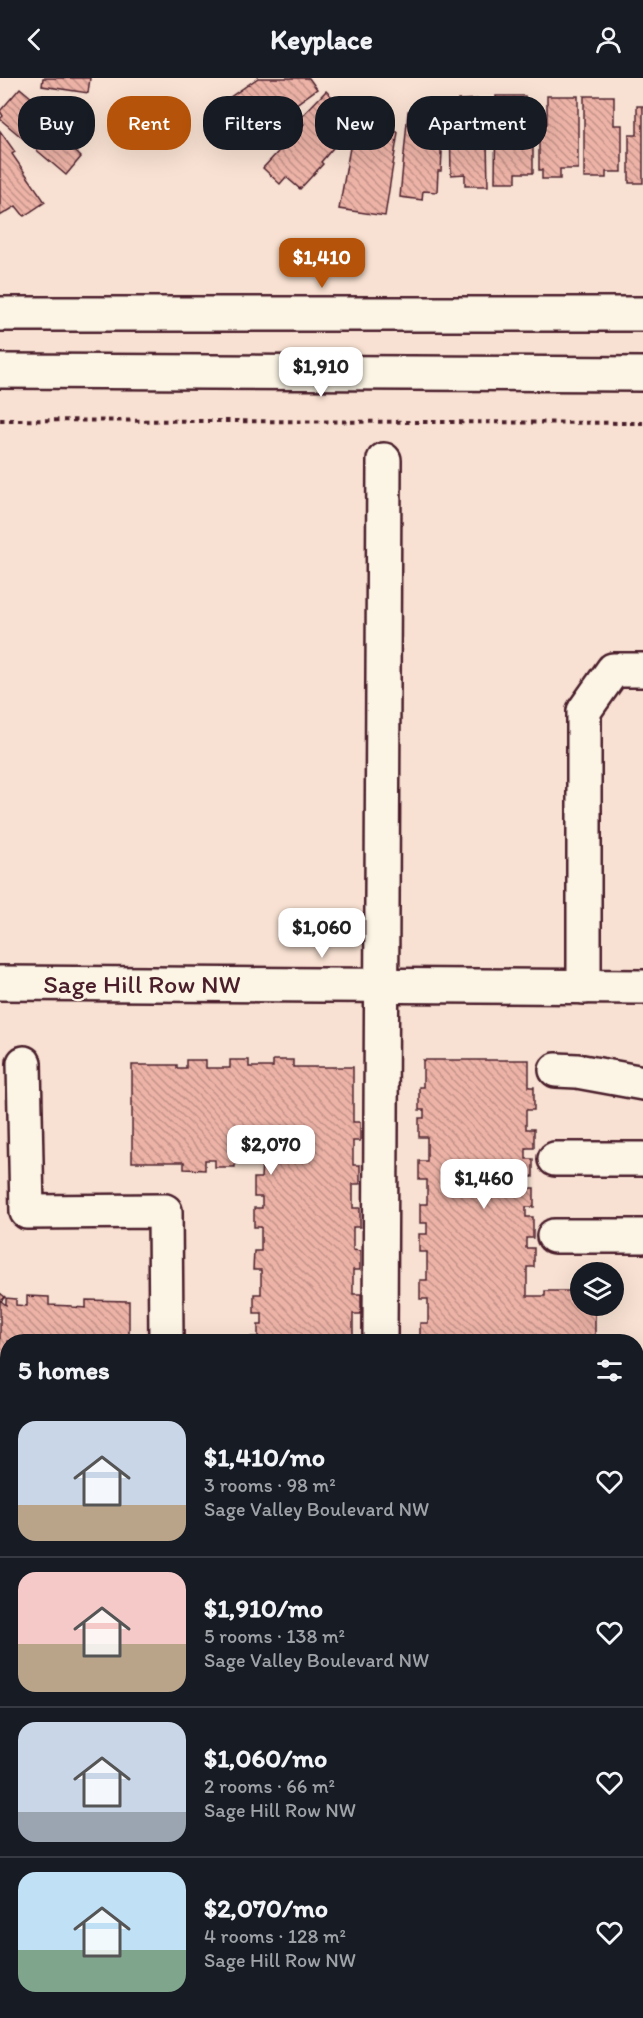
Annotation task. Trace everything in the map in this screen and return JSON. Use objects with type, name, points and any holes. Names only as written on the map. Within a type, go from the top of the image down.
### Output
[{"type":"street","points":[[0,314],[643,314]]},
{"type":"street","points":[[0,371],[643,374]]},
{"type":"street","points":[[380,1334],[384,460]]},
{"type":"street","points":[[584,987],[584,711],[613,670],[643,670]]},
{"type":"street","name":"Sage Hill Row NW","points":[[0,983],[643,987]]},
{"type":"street","points":[[24,1063],[27,1212],[165,1211],[166,1334]]},
{"type":"street","points":[[556,1070],[577,1071],[643,1083]]},
{"type":"street","points":[[555,1159],[643,1159]]},
{"type":"street","points":[[554,1236],[643,1236]]},
{"type":"path","points":[[0,420],[643,423]]},
{"type":"building","points":[[43,78],[90,78],[88,93],[42,86]]},
{"type":"building","points":[[258,78],[309,78],[317,89],[303,99],[303,96],[232,96]]},
{"type":"building","points":[[20,88],[30,96],[18,96],[18,134],[0,119],[3,116],[0,111]]},
{"type":"building","points":[[326,91],[331,96],[321,96]]},
{"type":"building","points":[[547,96],[578,96],[578,169],[560,169],[560,179],[542,179],[542,170],[539,170],[539,150],[547,150]]},
{"type":"building","points":[[584,96],[614,96],[614,125],[622,125],[622,172],[606,172],[606,178],[584,178]]},
{"type":"building","points":[[315,102],[315,150],[331,150],[321,162],[323,164],[300,189],[286,177],[280,184],[263,168],[280,150],[303,150],[303,115]]},
{"type":"building","points":[[637,106],[643,106],[643,183],[629,183],[629,135],[637,135]]},
{"type":"building","points":[[407,122],[407,150],[441,150],[441,171],[438,171],[437,192],[423,191],[422,200],[400,197]]},
{"type":"building","points":[[0,131],[15,152],[12,154],[45,202],[24,216],[16,206],[0,216]]},
{"type":"building","points":[[395,131],[398,132],[385,216],[339,209],[350,150],[395,150]]},
{"type":"building","points":[[37,150],[76,150],[81,157],[66,175]]},
{"type":"building","points":[[451,150],[487,150],[488,186],[465,186],[465,174],[451,175]]},
{"type":"building","points":[[495,150],[533,150],[533,173],[516,173],[516,182],[495,182]]},
{"type":"building","points":[[186,1060],[206,1060],[206,1068],[230,1068],[230,1060],[249,1060],[249,1067],[273,1067],[273,1060],[293,1060],[293,1067],[353,1067],[353,1122],[360,1122],[360,1141],[353,1141],[353,1165],[360,1165],[360,1184],[353,1184],[353,1208],[360,1208],[360,1227],[353,1227],[353,1250],[360,1251],[360,1270],[353,1270],[353,1294],[361,1294],[361,1314],[353,1314],[353,1334],[258,1334],[258,1325],[262,1325],[262,1313],[254,1313],[254,1294],[261,1294],[261,1270],[253,1270],[254,1251],[261,1251],[261,1227],[254,1227],[254,1208],[262,1208],[262,1197],[254,1197],[254,1178],[261,1178],[262,1160],[235,1160],[235,1167],[215,1167],[215,1160],[205,1160],[205,1170],[184,1169],[184,1162],[132,1162],[132,1065],[177,1065],[177,1068],[186,1068]]},
{"type":"building","points":[[423,1060],[529,1060],[529,1087],[534,1087],[534,1110],[526,1110],[526,1129],[534,1129],[534,1148],[526,1148],[526,1159],[533,1159],[533,1177],[526,1177],[526,1188],[534,1188],[534,1207],[526,1207],[526,1217],[533,1217],[533,1238],[526,1238],[526,1248],[534,1248],[534,1267],[527,1267],[527,1296],[545,1296],[545,1291],[570,1291],[570,1316],[595,1316],[595,1334],[420,1334],[420,1323],[428,1323],[428,1299],[420,1299],[420,1280],[427,1280],[427,1252],[419,1252],[419,1234],[427,1234],[427,1223],[420,1223],[420,1204],[427,1204],[427,1180],[419,1180],[419,1161],[427,1161],[427,1137],[419,1137],[419,1118],[424,1118],[424,1110],[419,1110],[419,1087],[423,1087]]},
{"type":"building","points":[[0,1293],[5,1297],[1,1301],[6,1305],[6,1298],[16,1299],[16,1305],[27,1306],[27,1296],[49,1297],[49,1305],[86,1308],[86,1300],[129,1301],[129,1334],[0,1334]]}]
